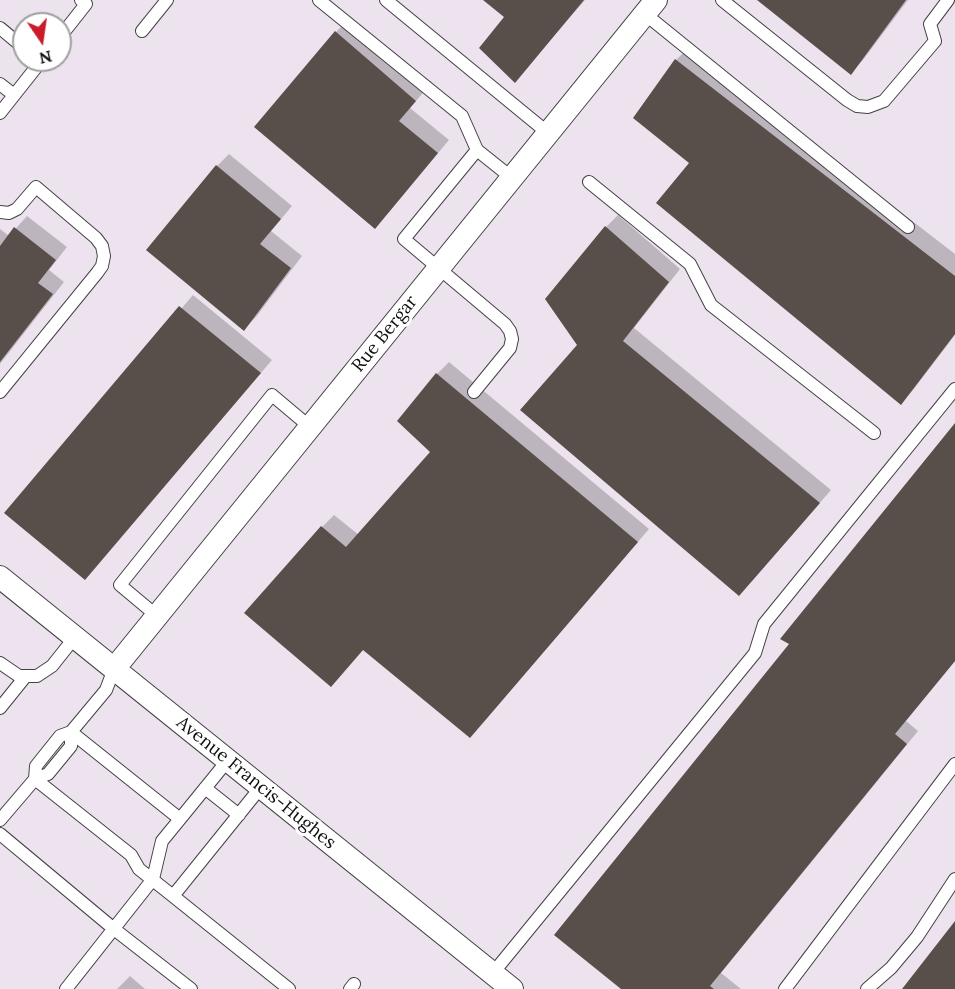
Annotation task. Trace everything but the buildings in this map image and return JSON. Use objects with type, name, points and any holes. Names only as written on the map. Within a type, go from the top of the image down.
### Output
[{"type":"street","name":"Rue Bergar","points":[[114,669],[651,7]]},
{"type":"street","name":"Avenue Francis-Hughes","points":[[0,577],[512,989]]},
{"type":"lane","points":[[72,22],[86,4],[81,0]]},
{"type":"lane","points":[[142,31],[167,0]]},
{"type":"lane","points":[[320,0],[462,116],[477,150],[512,178]]},
{"type":"lane","points":[[386,0],[548,133]]},
{"type":"lane","points":[[722,0],[846,100],[857,106],[868,107],[884,101],[935,41],[930,24],[948,0]]},
{"type":"lane","points":[[651,7],[908,227]]},
{"type":"lane","points":[[0,28],[12,38]]},
{"type":"lane","points":[[0,113],[32,72]]},
{"type":"lane","points":[[0,84],[14,95]]},
{"type":"lane","points":[[474,392],[510,348],[512,339],[510,331],[505,324],[404,239],[477,150]]},
{"type":"lane","points":[[589,182],[690,264],[711,305],[874,433]]},
{"type":"lane","points":[[0,212],[9,213],[17,209],[36,187],[96,238],[102,246],[104,256],[102,266],[97,273],[0,392]]},
{"type":"lane","points":[[493,973],[755,653],[764,624],[955,389]]},
{"type":"lane","points":[[157,616],[120,585],[272,395],[310,427]]},
{"type":"lane","points":[[0,663],[14,674],[25,677],[37,676],[47,670],[75,637]]},
{"type":"lane","points":[[0,820],[34,779],[36,766],[60,736],[71,732],[106,690],[114,669]]},
{"type":"lane","points":[[0,708],[25,677]]},
{"type":"lane","points":[[71,732],[180,819]]},
{"type":"lane","points":[[66,989],[153,879],[162,841],[228,760]]},
{"type":"lane","points":[[785,989],[955,764]]},
{"type":"lane","points":[[34,779],[131,855],[139,869],[289,989]]},
{"type":"lane","points":[[173,896],[261,787]]},
{"type":"lane","points":[[205,788],[239,815]]},
{"type":"lane","points":[[0,834],[114,929],[191,989]]},
{"type":"lane","points":[[867,989],[891,968],[917,937],[955,879]]},
{"type":"shaded area","points":[[0,0],[955,0],[955,989],[0,989]]}]
